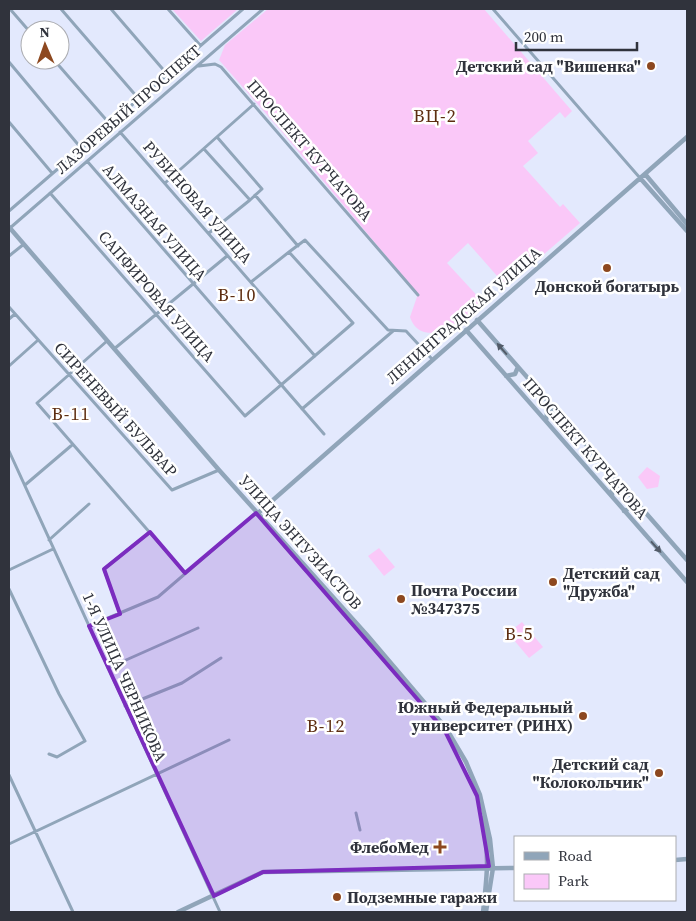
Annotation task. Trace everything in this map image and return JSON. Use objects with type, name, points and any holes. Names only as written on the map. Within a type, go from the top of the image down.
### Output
[{"type":"street","points":[[10,9],[20,20]]},
{"type":"street","points":[[61,9],[138,98]]},
{"type":"street","points":[[111,9],[167,74]]},
{"type":"street","points":[[168,9],[200,45]]},
{"type":"street","name":"ЛАЗОРЕВЫЙ ПРОСПЕКТ","points":[[9,211],[243,9]]},
{"type":"street","name":"ЛАЗОРЕВЫЙ ПРОСПЕКТ","points":[[9,228],[263,9]]},
{"type":"street","points":[[492,9],[687,224]]},
{"type":"street","points":[[9,62],[81,148]]},
{"type":"street","name":"ПРОСПЕКТ КУРЧАТОВА","points":[[193,69],[208,64],[218,65],[254,104],[418,295]]},
{"type":"street","points":[[63,70],[110,123]]},
{"type":"street","points":[[165,183],[254,104]]},
{"type":"street","points":[[9,122],[52,173]]},
{"type":"street","name":"РУБИНОВАЯ УЛИЦА","points":[[120,132],[315,356]]},
{"type":"street","points":[[210,234],[262,189],[217,137]]},
{"type":"street","name":"ЛЕНИНГРАДСКАЯ УЛИЦА","points":[[89,626],[158,597],[257,513],[687,137]]},
{"type":"street","points":[[204,149],[250,200]]},
{"type":"street","name":"АЛМАЗНАЯ УЛИЦА","points":[[86,161],[192,285],[324,434]]},
{"type":"street","points":[[643,176],[687,231]]},
{"type":"street","name":"САПФИРОВАЯ УЛИЦА","points":[[50,193],[245,416],[281,384]]},
{"type":"street","points":[[255,195],[298,246]]},
{"type":"street","name":"УЛИЦА ЭНТУЗИАСТОВ","points":[[9,228],[218,470],[289,546],[446,728],[466,762],[480,795],[490,839],[491,867],[485,912]]},
{"type":"street","points":[[251,282],[305,240],[388,330],[406,331],[432,359]]},
{"type":"street","points":[[9,256],[24,244]]},
{"type":"street","points":[[281,384],[353,323],[289,252]]},
{"type":"street","points":[[114,349],[228,255]]},
{"type":"street","name":"СИРЕНЕВЫЙ БУЛЬВАР","points":[[9,307],[172,490],[218,470]]},
{"type":"street","points":[[9,319],[15,314]]},
{"type":"street","name":"ПРОСПЕКТ КУРЧАТОВА","points":[[477,320],[687,560]]},
{"type":"street","points":[[257,513],[467,330]]},
{"type":"street","name":"ПРОСПЕКТ КУРЧАТОВА","points":[[467,330],[687,582]]},
{"type":"street","points":[[302,409],[393,331]]},
{"type":"street","points":[[9,366],[38,341]]},
{"type":"street","points":[[107,341],[37,403],[185,573]]},
{"type":"street","points":[[506,376],[514,374],[518,367]]},
{"type":"street","points":[[546,421],[547,413],[551,411],[557,412]]},
{"type":"street","points":[[25,485],[72,445]]},
{"type":"street","name":"1-Я УЛИЦА ЧЕРНИКОВА","points":[[9,452],[220,912]]},
{"type":"street","points":[[612,497],[612,490],[617,486],[622,486]]},
{"type":"street","points":[[624,511],[634,507],[635,501]]},
{"type":"street","points":[[49,540],[90,504]]},
{"type":"street","points":[[120,614],[104,570],[150,532]]},
{"type":"street","points":[[9,570],[53,549]]},
{"type":"street","points":[[9,589],[59,694],[85,741],[57,757],[49,754]]},
{"type":"street","points":[[108,668],[198,628]]},
{"type":"street","points":[[126,706],[182,683],[204,671],[221,658]]},
{"type":"street","points":[[9,844],[36,833],[229,740]]},
{"type":"street","points":[[9,775],[72,912]]},
{"type":"street","points":[[356,812],[360,830]]},
{"type":"street","points":[[178,912],[263,872],[514,866]]},
{"type":"highlighted area","points":[[256,513],[445,731],[477,796],[489,866],[263,872],[214,896],[89,626],[120,614],[104,569],[150,532],[185,573]]},
{"type":"green space","points":[[172,9],[238,9],[201,41]]},
{"type":"green space","points":[[268,9],[484,9],[572,111],[565,118],[560,112],[528,141],[538,153],[523,166],[560,207],[563,204],[580,223],[505,288],[500,287],[495,281],[498,277],[468,243],[447,263],[483,302],[483,308],[454,332],[428,333],[417,328],[410,317],[418,294],[219,60],[225,45]]},
{"type":"green space","points":[[647,467],[660,476],[658,487],[647,489],[638,477]]},
{"type":"green space","points":[[379,548],[395,567],[384,576],[368,556]]},
{"type":"green space","points":[[522,622],[543,647],[529,658],[508,633]]},
{"type":"place","name":"Детский сад \"Вишенка\"","points":[[651,66]]},
{"type":"place","name":"Донской богатырь","points":[[607,268]]},
{"type":"place","name":"Детский сад \"Дружба\"","points":[[553,582]]},
{"type":"place","name":"Почта России №347375","points":[[401,599]]},
{"type":"place","name":"Южный Федеральный университет (РИНХ)","points":[[583,716]]},
{"type":"place","name":"Детский сад \"Колокольчик\"","points":[[659,773]]},
{"type":"place","name":"ФлебоМед","points":[[440,847]]},
{"type":"place","name":"Подземные гаражи","points":[[337,897]]},
{"type":"district","name":"ВЦ-2","points":[[435,116]]},
{"type":"district","name":"В-10","points":[[237,295]]},
{"type":"district","name":"В-11","points":[[71,414]]},
{"type":"district","name":"В-5","points":[[519,634]]},
{"type":"district","name":"В-12","points":[[326,726]]}]
